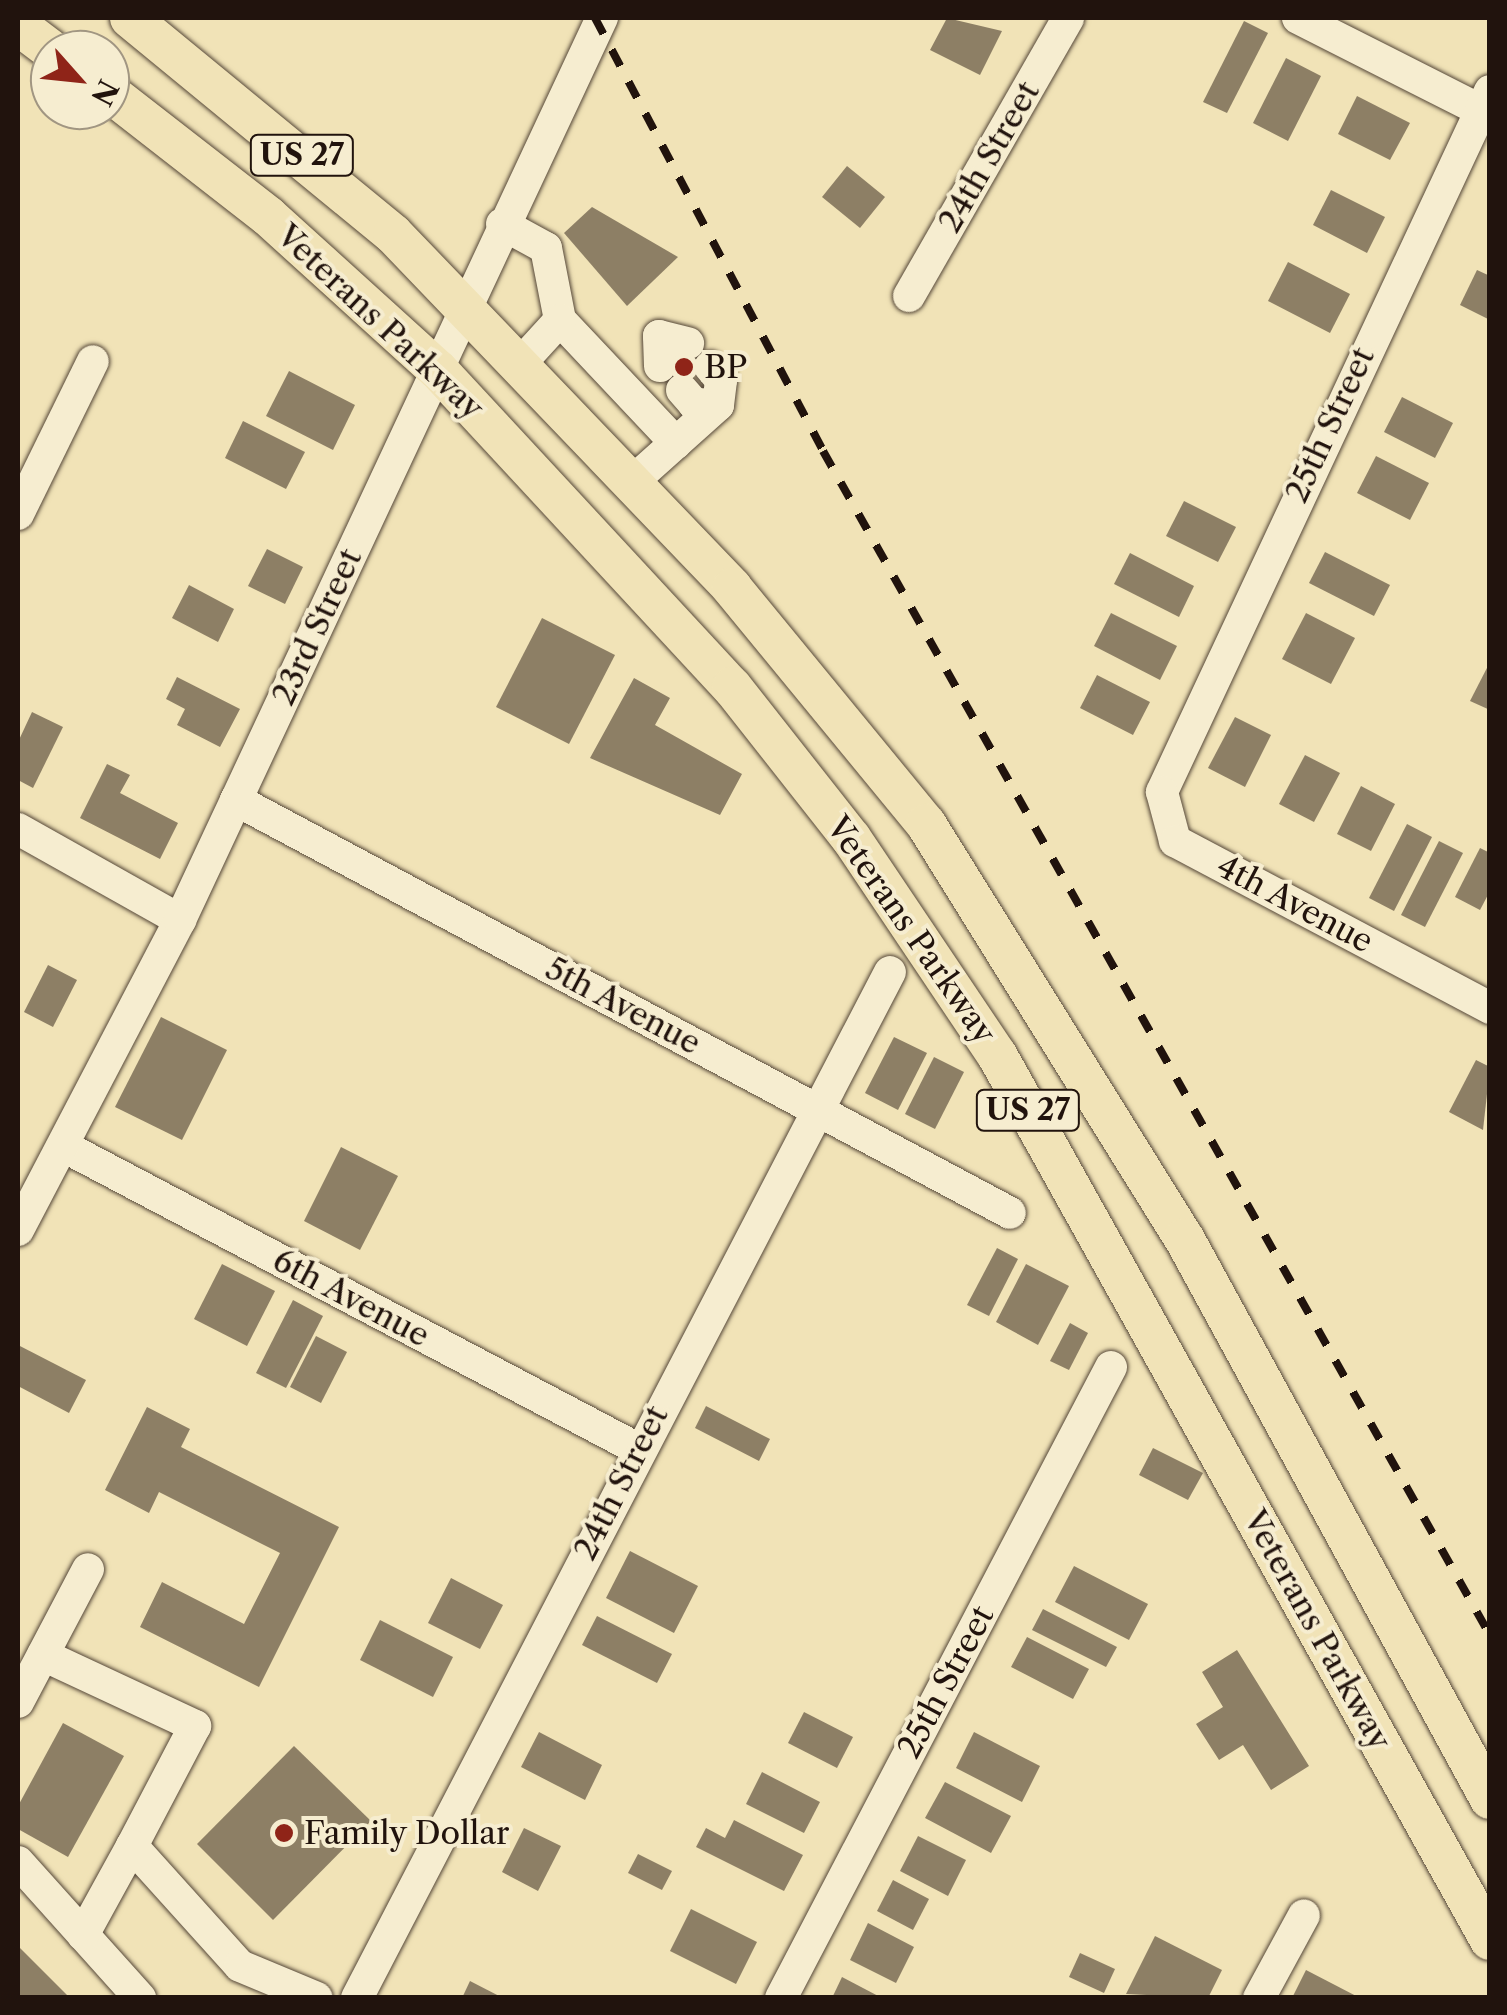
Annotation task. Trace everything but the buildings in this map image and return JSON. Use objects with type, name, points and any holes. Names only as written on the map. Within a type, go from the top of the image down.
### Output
[{"type":"main road","name":"Veterans Parkway","points":[[130,18],[350,196],[464,306],[632,482],[926,824],[1184,1238],[1490,1799]]},
{"type":"main road","name":"Veterans Parkway","points":[[130,109],[268,216],[438,370],[732,686],[942,970],[1490,1940]]},
{"type":"street","name":"23rd Street","points":[[18,1230],[65,1147],[180,920],[438,370],[502,224],[602,18]]},
{"type":"street","name":"24th Street","points":[[909,296],[1068,18]]},
{"type":"street","points":[[1298,18],[1486,106]]},
{"type":"street","name":"25th Street","points":[[1174,760],[1486,106]]},
{"type":"street","points":[[502,224],[546,248],[560,320],[676,443]]},
{"type":"street","points":[[518,366],[560,320]]},
{"type":"street","points":[[18,514],[93,361]]},
{"type":"street","points":[[614,376],[680,361],[720,380],[718,405],[632,482]]},
{"type":"street","name":"4th Avenue","points":[[1174,760],[1162,792],[1175,840],[1490,1008]]},
{"type":"street","name":"5th Avenue","points":[[236,800],[1010,1213]]},
{"type":"street","points":[[18,830],[180,920]]},
{"type":"street","name":"24th Street","points":[[358,1998],[638,1449],[890,972]]},
{"type":"street","name":"6th Avenue","points":[[65,1147],[638,1449]]},
{"type":"street","name":"25th Street","points":[[781,1998],[1110,1367]]},
{"type":"street","points":[[18,1702],[88,1570]]},
{"type":"street","points":[[43,1654],[195,1726],[84,1935]]},
{"type":"street","points":[[132,1846],[240,1966],[317,1998]]},
{"type":"street","points":[[18,1862],[131,1994]]},
{"type":"street","points":[[1259,1998],[1304,1914]]},
{"type":"railway","points":[[595,18],[823,451],[1490,1635]]},
{"type":"place","name":"BP","points":[[684,367]]},
{"type":"place","name":"Family Dollar","points":[[284,1833]]}]
